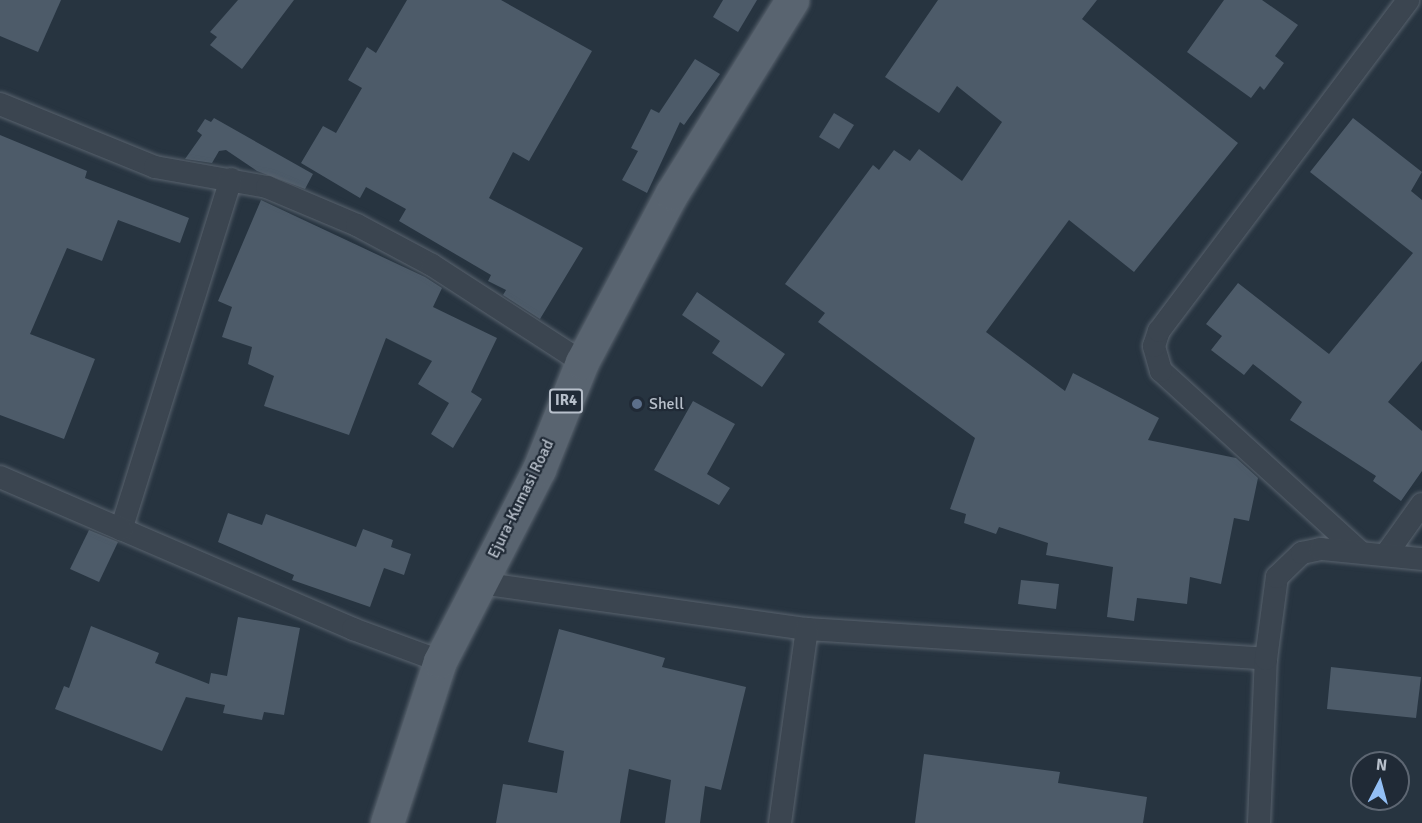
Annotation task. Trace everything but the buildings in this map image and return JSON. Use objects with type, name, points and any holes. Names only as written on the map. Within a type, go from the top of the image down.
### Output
[{"type":"main road","name":"Ejura-Kumasi Road","points":[[387,823],[440,661],[539,469],[582,362],[672,193],[792,0]]},
{"type":"street","points":[[1360,552],[1161,371],[1154,346],[1159,331],[1408,0]]},
{"type":"street","points":[[0,104],[155,167],[267,187],[357,225],[432,265],[582,362]]},
{"type":"street","points":[[121,529],[231,179]]},
{"type":"street","points":[[0,477],[353,629],[440,661]]},
{"type":"street","points":[[1388,553],[1422,504]]},
{"type":"street","points":[[1259,823],[1266,659],[1276,577],[1288,562],[1321,549],[1388,553],[1422,559]]},
{"type":"street","points":[[479,583],[807,629],[1266,659]]},
{"type":"street","points":[[780,823],[807,629]]},
{"type":"place","name":"Shell","points":[[637,404]]}]
